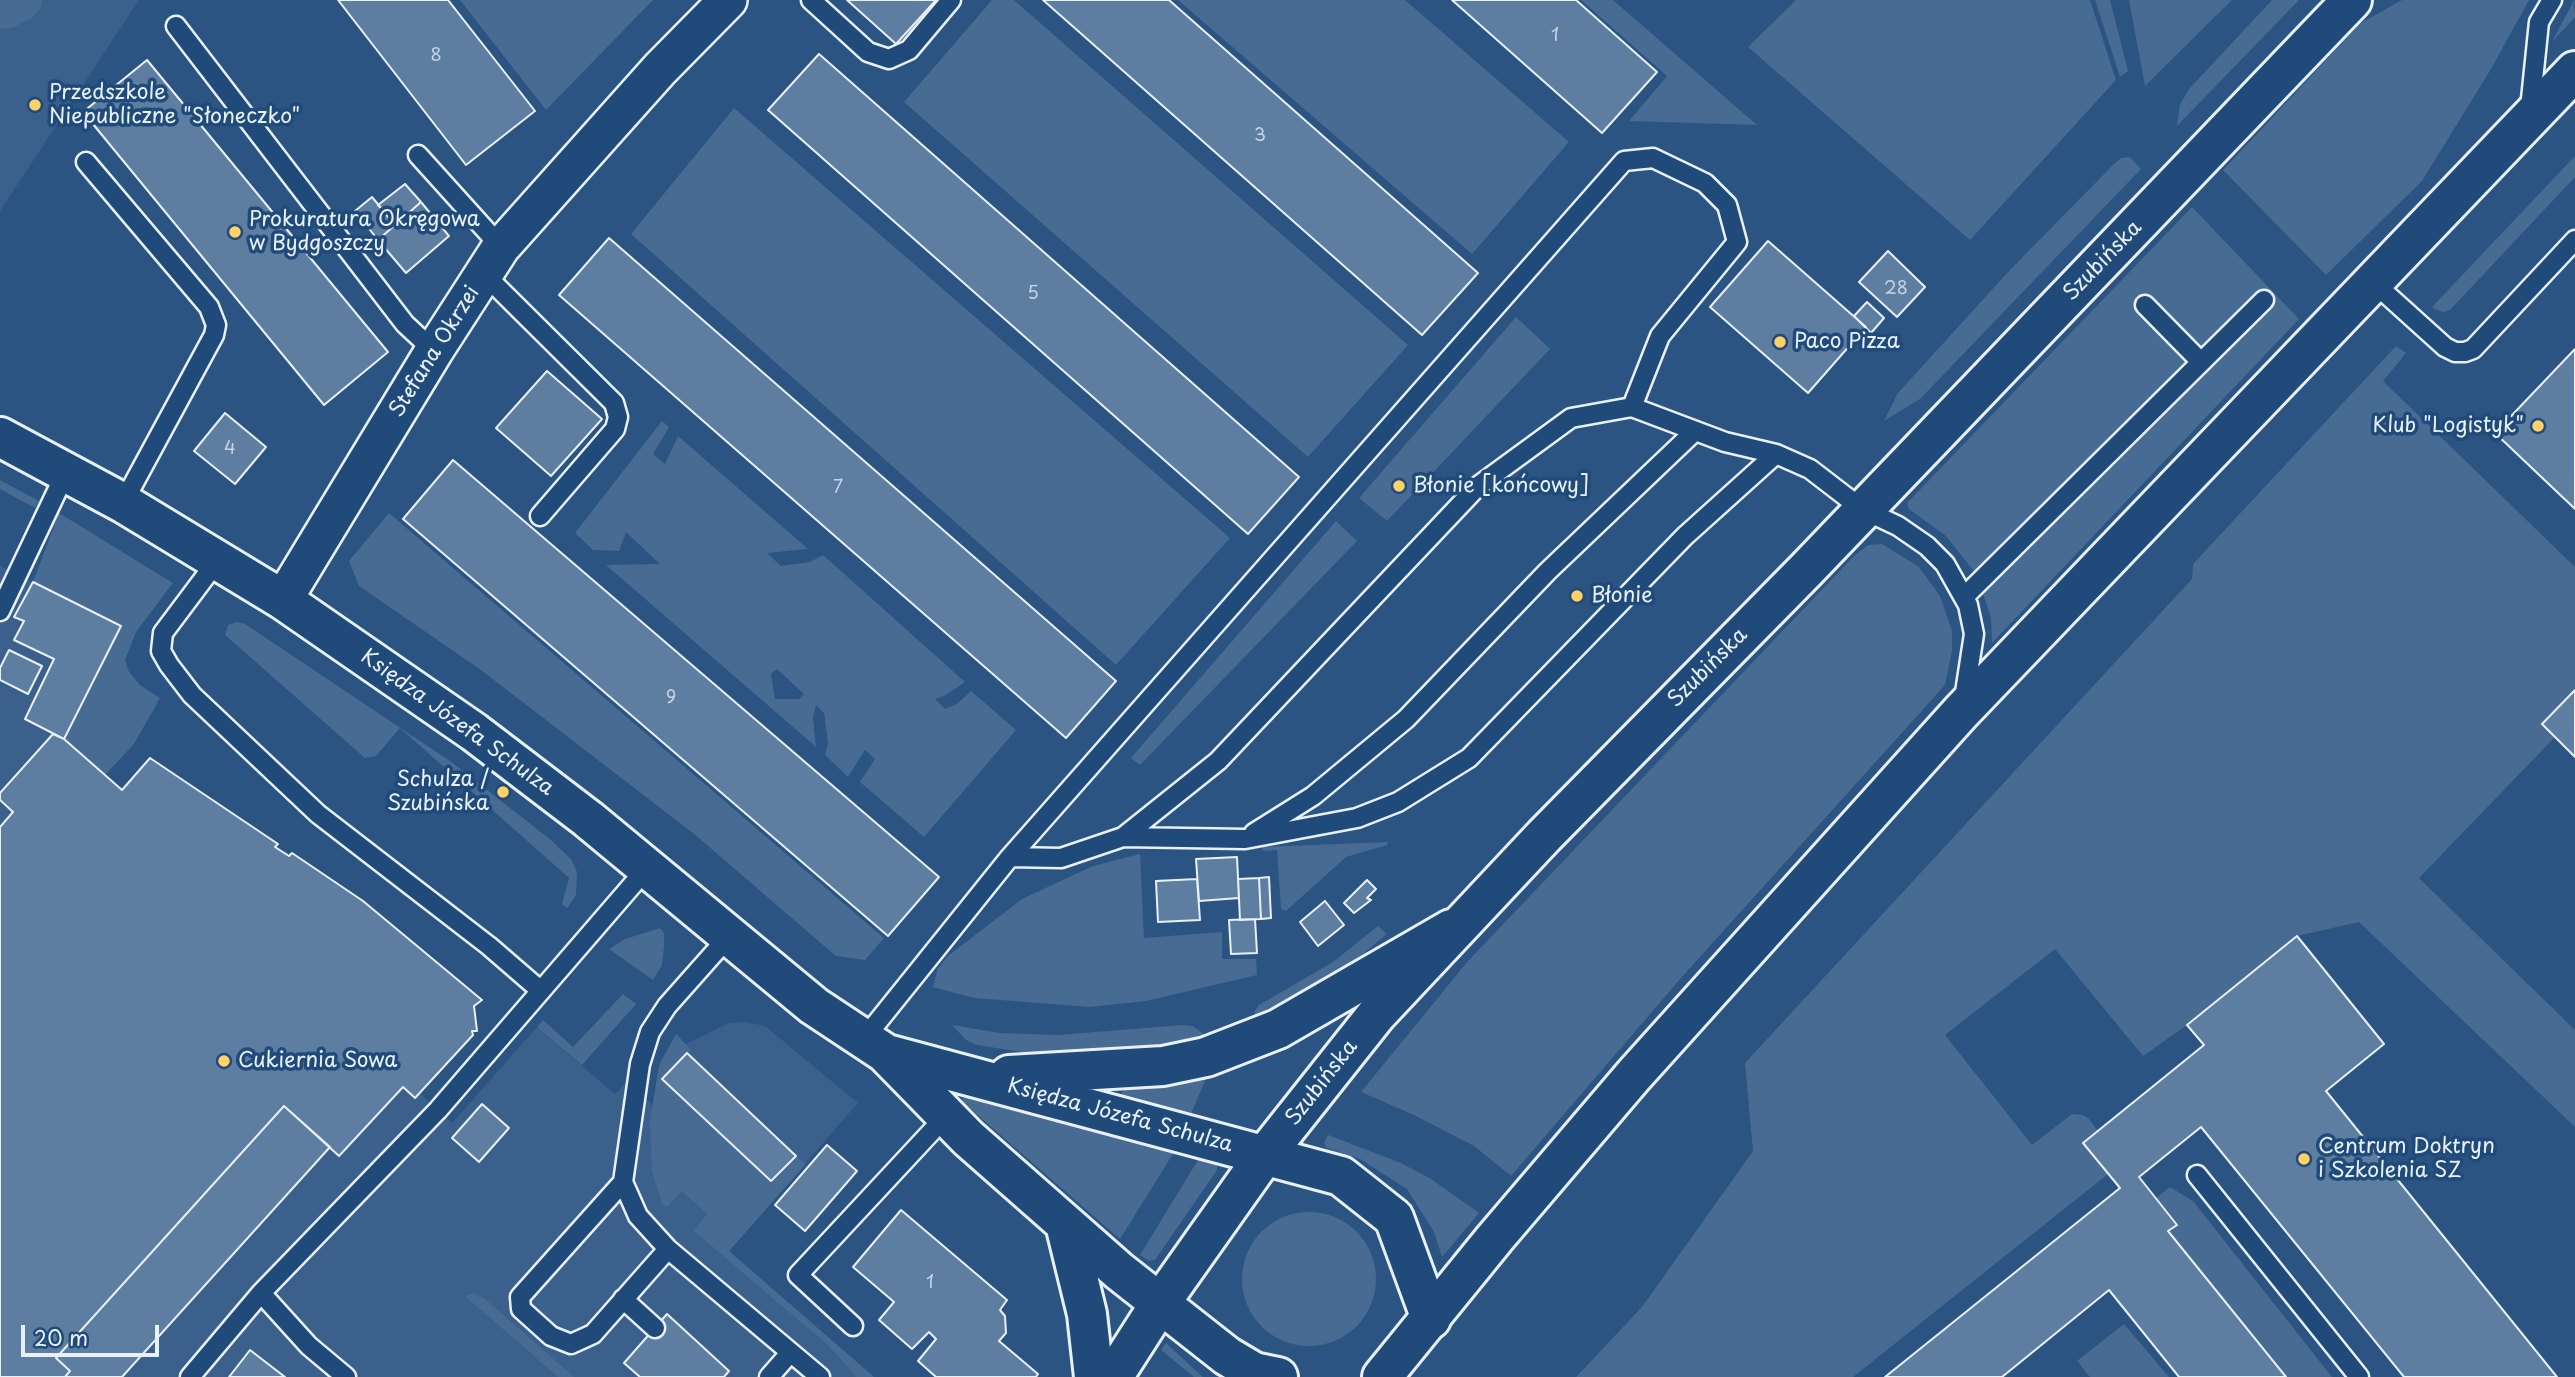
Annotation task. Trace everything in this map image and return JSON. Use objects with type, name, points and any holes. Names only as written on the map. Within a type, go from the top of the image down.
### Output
[{"type":"main road","name":"Szubińska","points":[[1113,1377],[1161,1302],[1265,1155],[1376,1015],[2352,0]]},
{"type":"main road","points":[[1382,1377],[1495,1238],[1634,1075],[1961,712],[2575,71]]},
{"type":"main road","name":"Księdza Józefa Schulza","points":[[0,437],[123,503],[283,600],[474,732],[647,868],[814,1006],[874,1046],[946,1116],[1119,1271],[1227,1356],[1254,1372],[1278,1377]]},
{"type":"main road","name":"Księdza Józefa Schulza","points":[[975,1078],[1163,1066],[1206,1057],[1278,1029],[1463,922]]},
{"type":"main road","name":"Księdza Józefa Schulza","points":[[874,1046],[975,1078],[1341,1176],[1394,1218],[1430,1319]]},
{"type":"main road","points":[[1065,1224],[1087,1314],[1094,1377]]},
{"type":"street","name":"Stefana Okrzei","points":[[283,600],[492,260],[660,69],[728,0]]},
{"type":"lane","points":[[811,0],[868,52],[889,59],[909,50],[951,0]]},
{"type":"lane","points":[[2529,119],[2539,22],[2552,0]]},
{"type":"lane","points":[[176,26],[405,324],[434,351]]},
{"type":"lane","points":[[418,155],[492,260],[614,403],[618,417],[615,429],[540,516]]},
{"type":"lane","points":[[874,1046],[1010,857],[1624,161],[1653,158],[1705,183],[1727,205],[1737,242],[1660,336],[1632,407]]},
{"type":"lane","points":[[86,162],[209,307],[216,325],[214,335],[123,503]]},
{"type":"lane","points":[[2373,282],[2445,347],[2465,352],[2473,349],[2575,240]]},
{"type":"lane","points":[[1964,597],[2264,300]]},
{"type":"lane","points":[[2145,305],[2202,362]]},
{"type":"lane","points":[[1123,837],[1218,761],[1478,486],[1571,418],[1632,407],[1695,431],[1776,454],[1810,469],[1863,509],[1898,526],[1927,546],[1945,564],[1964,597],[1974,634],[1970,672],[1961,712]]},
{"type":"lane","points":[[1245,839],[1313,796],[1406,719],[1548,571],[1695,431]]},
{"type":"lane","points":[[1010,857],[1061,858],[1123,837],[1245,839],[1357,818],[1398,802],[1469,758],[1685,536],[1776,454]]},
{"type":"lane","points":[[0,611],[66,472]]},
{"type":"lane","points":[[217,561],[163,633],[161,650],[169,666],[192,695],[318,814],[489,946],[541,990]]},
{"type":"lane","points":[[190,1377],[261,1293],[438,1110],[647,868]]},
{"type":"lane","points":[[730,935],[667,1006],[650,1032],[640,1064],[623,1182],[638,1216],[667,1249],[820,1377]]},
{"type":"lane","points":[[853,1325],[798,1275],[946,1116]]},
{"type":"lane","points":[[2197,1175],[2359,1377]]},
{"type":"lane","points":[[623,1182],[520,1297],[521,1308],[551,1336],[571,1343],[593,1334],[667,1249]]},
{"type":"lane","points":[[261,1293],[309,1346],[346,1377]]},
{"type":"lane","points":[[623,1299],[655,1328]]},
{"type":"lane","points":[[769,1377],[790,1353]]},
{"type":"shaded area","name":"Przedszkole Niepubliczne \"Słoneczko\"","points":[[0,0],[139,0],[0,211]]},
{"type":"shaded area","points":[[0,0],[42,0],[41,7],[32,18],[12,28],[0,29]]},
{"type":"shaded area","points":[[460,0],[653,0],[546,110]]},
{"type":"shaded area","points":[[992,0],[1014,0],[1408,345],[1308,457],[904,102]]},
{"type":"shaded area","points":[[1178,0],[1405,0],[1569,142],[1472,254]]},
{"type":"shaded area","points":[[1581,0],[1613,0],[1757,125],[1629,121],[1667,76]]},
{"type":"shaded area","points":[[1796,0],[2090,0],[2116,80],[1970,240],[1748,47]]},
{"type":"shaded area","points":[[2095,0],[2110,0],[2128,71],[2120,77]]},
{"type":"shaded area","points":[[2129,0],[2232,0],[2145,86]]},
{"type":"shaded area","points":[[2272,0],[2299,0],[2177,126],[2180,104],[2190,88]]},
{"type":"shaded area","points":[[2402,0],[2529,0],[2491,69],[2422,181],[2326,275],[2223,170],[2361,23]]},
{"type":"shaded area","points":[[2574,0],[2575,17],[2552,42]]},
{"type":"shaded area","points":[[734,108],[1230,538],[1116,665],[631,234]]},
{"type":"shaded area","points":[[2575,156],[2575,177],[2450,310],[2443,312],[2432,307]]},
{"type":"shaded area","points":[[2130,157],[2141,169],[1920,399],[1884,421],[1898,393],[2009,271],[2114,164],[2121,158]]},
{"type":"shaded area","points":[[2192,207],[2299,319],[1992,643],[1991,618],[1977,575],[1946,536],[1909,509],[1907,503]]},
{"type":"shaded area","points":[[1516,317],[1550,349],[1387,521],[1359,498]]},
{"type":"shaded area","points":[[2396,346],[2406,353],[2383,381],[2575,567],[2575,690],[2542,724],[2555,737],[2419,878],[2575,1030],[2575,1127],[2359,922],[2297,936],[2187,1025],[2143,1056],[2055,949],[1945,1035],[2032,1145],[2072,1114],[2083,1115],[2089,1119],[2098,1131],[2084,1144],[2108,1174],[1853,1377],[1576,1377],[1642,1307],[1753,1151],[1745,1063],[2192,579],[2193,564]]},
{"type":"shaded area","points":[[662,421],[669,427],[653,454],[665,464],[678,436],[808,549],[767,553],[781,566],[810,562],[823,555],[965,682],[935,699],[945,709],[957,704],[971,691],[1016,730],[924,837],[860,782],[875,759],[865,750],[848,777],[825,755],[828,743],[824,713],[816,705],[813,718],[816,747],[606,565],[660,564],[626,532],[619,551],[593,550],[575,533]],"holes":[[[777,669],[804,694],[799,699],[775,699],[771,674]]]},
{"type":"shaded area","points":[[0,480],[39,501],[35,508],[0,489]]},
{"type":"shaded area","points":[[59,513],[173,583],[136,632],[125,660],[129,672],[140,685],[160,698],[134,744],[105,775],[64,739],[121,626],[33,582]]},
{"type":"shaded area","points":[[389,513],[884,938],[865,960],[836,956],[694,834],[481,670],[359,586],[349,561]]},
{"type":"shaded area","points":[[1336,521],[1357,541],[1140,765],[1131,758]]},
{"type":"shaded area","points":[[1882,544],[1919,567],[1940,596],[1952,631],[1952,651],[1945,685],[1681,978],[1511,1176],[1474,1146],[1361,1092],[1468,961],[1854,556],[1868,545]]},
{"type":"shaded area","points":[[0,566],[121,626],[64,739],[122,790],[150,758],[278,844],[276,847],[289,856],[292,853],[363,901],[482,1000],[474,1006],[477,1031],[472,1031],[473,1035],[420,1093],[452,1123],[537,1027],[615,1094],[626,1083],[653,1105],[665,1066],[686,1044],[729,1023],[746,1022],[765,1026],[858,1103],[729,1251],[874,1377],[0,1377]]},
{"type":"shaded area","points":[[237,622],[245,624],[450,761],[551,840],[571,859],[577,872],[576,895],[567,908],[562,904],[569,878],[400,728],[376,756],[365,758],[225,635],[228,625]]},
{"type":"shaded area","points":[[1388,842],[1387,845],[1346,857],[1286,911],[1281,909],[1277,850],[1263,851],[1262,847]]},
{"type":"shaded area","points":[[1140,854],[1144,938],[1222,932],[1222,959],[1256,959],[1257,975],[1146,1001],[1090,1007],[974,998],[933,987],[938,968],[948,956],[1022,899],[1093,866]]},
{"type":"shaded area","points":[[1378,926],[1387,934],[1358,958],[1319,985],[1257,1021],[1254,1012],[1259,1005],[1333,962]]},
{"type":"shaded area","points":[[660,928],[664,933],[662,965],[653,980],[609,949],[625,939]]},
{"type":"shaded area","points":[[623,994],[636,1004],[582,1065],[537,1027],[543,1020],[573,1047]]},
{"type":"shaded area","points":[[952,1025],[1000,1033],[1058,1035],[1182,1025],[1193,1026],[1210,1039],[1174,1048],[1047,1056],[977,1045],[966,1040]]},
{"type":"shaded area","points":[[676,1034],[691,1050],[663,1079],[771,1181],[796,1156],[806,1164],[729,1251],[874,1377],[856,1377],[829,1346],[694,1231],[707,1214],[682,1191],[667,1207],[662,1204],[652,1171],[650,1122],[659,1065]]},
{"type":"shaded area","points":[[1207,1076],[1190,1116],[1120,1096],[1124,1089]]},
{"type":"shaded area","points":[[965,1092],[1176,1149],[1120,1239],[962,1101]]},
{"type":"shaded area","points":[[1328,1135],[1401,1163],[1431,1179],[1479,1213],[1442,1257],[1434,1232],[1407,1189],[1360,1159],[1327,1148],[1324,1143]]},
{"type":"shaded area","points":[[1201,1155],[1217,1160],[1217,1170],[1155,1260],[1149,1261],[1140,1255]]},
{"type":"shaded area","points":[[2170,1187],[2193,1201],[2332,1377],[2286,1377],[2168,1231],[2176,1225],[2156,1198]]},
{"type":"shaded area","points":[[1309,1212],[1335,1217],[1356,1232],[1371,1253],[1376,1279],[1371,1305],[1356,1326],[1335,1341],[1309,1346],[1283,1341],[1262,1326],[1247,1305],[1242,1279],[1247,1253],[1262,1232],[1283,1217]]},
{"type":"shaded area","points":[[475,1293],[574,1377],[558,1377],[465,1296]]},
{"type":"shaded area","points":[[2124,1324],[2169,1377],[2090,1377],[2077,1361]]},
{"type":"shaded area","points":[[1166,1343],[1203,1377],[1194,1377],[1161,1350]]},
{"type":"building","points":[[338,0],[448,0],[535,111],[466,165]]},
{"type":"building","points":[[847,0],[936,0],[896,44]]},
{"type":"building","points":[[1043,0],[1169,0],[1478,273],[1422,335]]},
{"type":"building","points":[[1452,0],[1576,0],[1657,72],[1602,133]]},
{"type":"building","points":[[819,54],[1299,477],[1248,534],[768,110]]},
{"type":"building","name":"Prokuratura Okręgowa w Bydgoszczy","points":[[147,60],[388,352],[324,405],[83,112]]},
{"type":"building","points":[[405,184],[421,202],[395,225],[378,205]]},
{"type":"building","points":[[372,197],[395,225],[378,240],[355,211]]},
{"type":"building","points":[[421,202],[449,236],[406,273],[378,240]]},
{"type":"building","points":[[609,238],[1116,681],[1066,738],[559,295]]},
{"type":"building","points":[[1768,241],[1866,327],[1808,393],[1710,307]]},
{"type":"building","points":[[1888,251],[1925,287],[1897,317],[1859,282]]},
{"type":"building","points":[[1867,302],[1884,318],[1871,333],[1854,316]]},
{"type":"building","name":"Klub \"Logistyk\"","points":[[2575,349],[2575,509],[2495,433]]},
{"type":"building","points":[[547,371],[602,419],[551,476],[496,428]]},
{"type":"building","points":[[225,413],[266,447],[235,484],[194,451]]},
{"type":"building","points":[[453,460],[939,877],[888,936],[403,519]]},
{"type":"building","points":[[33,582],[121,626],[64,739],[25,719],[54,659],[14,640],[24,621],[14,617]]},
{"type":"building","points":[[9,650],[42,666],[28,694],[0,680],[0,668]]},
{"type":"building","points":[[2575,690],[2575,757],[2542,724]]},
{"type":"building","name":"Cukiernia Sowa","points":[[53,734],[64,739],[122,790],[150,758],[278,844],[275,847],[289,856],[292,853],[363,901],[482,1000],[474,1006],[477,1031],[472,1031],[473,1035],[415,1098],[403,1087],[339,1156],[284,1106],[56,1358],[70,1371],[65,1377],[0,1377],[0,827],[13,812],[0,800],[0,793]]},
{"type":"building","points":[[1237,857],[1239,898],[1199,901],[1196,859]]},
{"type":"building","points":[[1269,877],[1271,918],[1261,919],[1259,878]]},
{"type":"building","points":[[1259,878],[1261,919],[1240,920],[1238,879]]},
{"type":"building","points":[[1197,879],[1200,920],[1158,922],[1156,881]]},
{"type":"building","points":[[1367,880],[1376,889],[1367,898],[1371,900],[1354,913],[1344,903]]},
{"type":"building","points":[[1325,901],[1344,925],[1318,946],[1300,922]]},
{"type":"building","points":[[1255,919],[1257,953],[1231,954],[1229,920]]},
{"type":"building","name":"Centrum Doktryn i Szkolenia SZ","points":[[2297,936],[2384,1044],[2326,1091],[2557,1377],[2404,1377],[2201,1127],[2139,1177],[2177,1225],[2168,1231],[2286,1377],[2179,1377],[2109,1290],[2002,1377],[1885,1377],[2120,1188],[2083,1143],[2204,1045],[2187,1025]]},
{"type":"building","points":[[687,1053],[796,1156],[771,1181],[662,1079]]},
{"type":"building","points":[[482,1104],[509,1128],[479,1162],[452,1138]]},
{"type":"building","points":[[284,1106],[330,1147],[122,1377],[65,1377],[70,1371],[56,1358]]},
{"type":"building","points":[[827,1145],[857,1171],[805,1231],[775,1205]]},
{"type":"building","points":[[901,1210],[1007,1300],[1000,1310],[1005,1316],[1006,1333],[999,1341],[1038,1374],[1036,1377],[936,1377],[918,1361],[936,1339],[929,1332],[912,1349],[879,1320],[894,1302],[853,1267]]},
{"type":"building","points":[[667,1314],[729,1371],[724,1377],[640,1377],[624,1363]]},
{"type":"building","points":[[250,1350],[285,1377],[229,1377]]},
{"type":"place","name":"Przedszkole Niepubliczne \"Słoneczko\"","points":[[35,105]]},
{"type":"place","name":"Prokuratura Okręgowa w Bydgoszczy","points":[[235,232]]},
{"type":"place","name":"Paco Pizza","points":[[1780,342]]},
{"type":"place","name":"Klub \"Logistyk\"","points":[[2538,426]]},
{"type":"place","name":"Błonie [końcowy]","points":[[1399,486]]},
{"type":"place","name":"Błonie","points":[[1577,596]]},
{"type":"place","name":"Schulza / Szubińska","points":[[503,792]]},
{"type":"place","name":"Cukiernia Sowa","points":[[224,1061]]},
{"type":"place","name":"Centrum Doktryn i Szkolenia SZ","points":[[2304,1159]]}]
